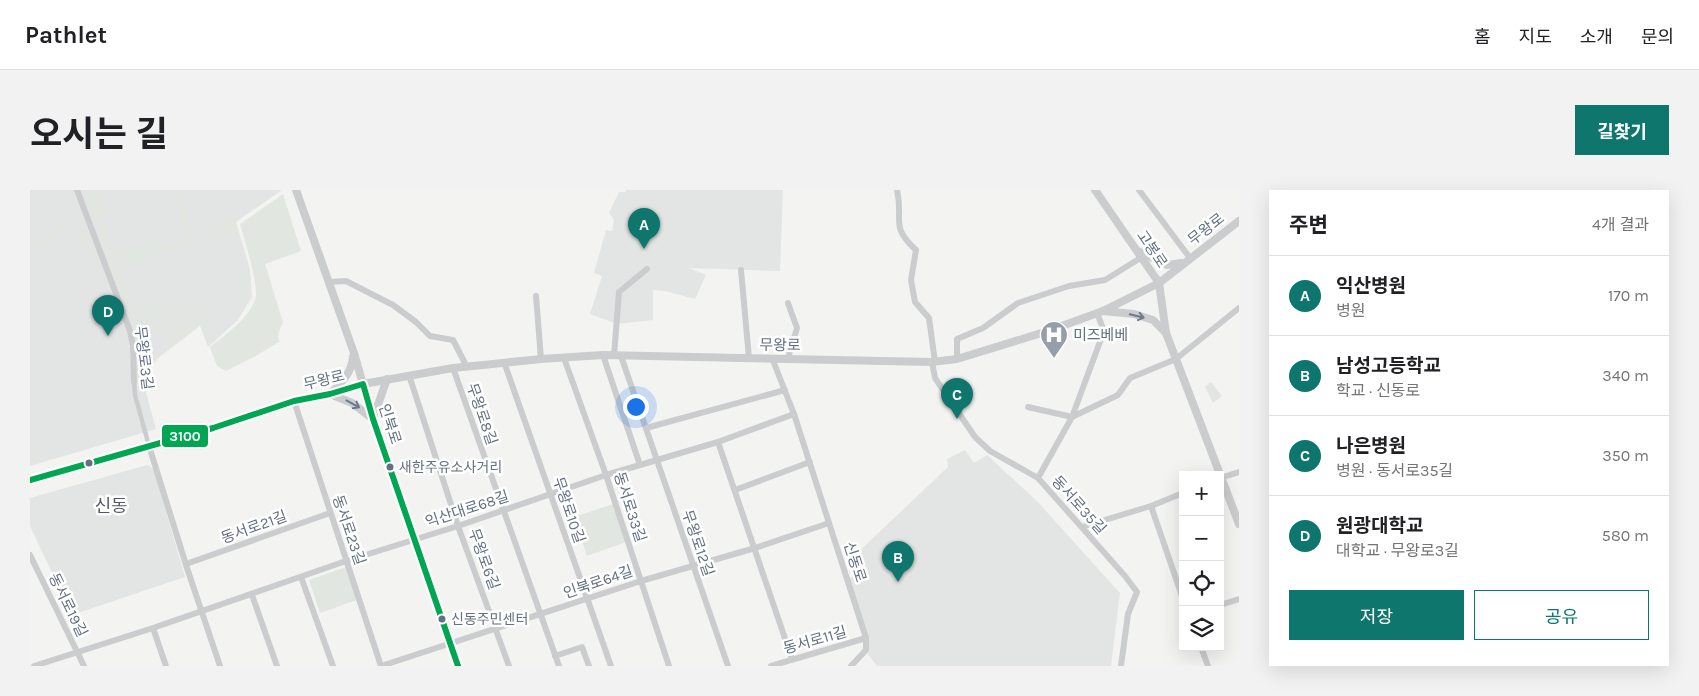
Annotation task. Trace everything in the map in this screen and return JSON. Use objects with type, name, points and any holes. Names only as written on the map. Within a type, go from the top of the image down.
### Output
[{"type":"street","name":"무왕로3길","points":[[78,190],[130,331],[133,345],[136,395],[149,446]]},
{"type":"street","name":"인북로","points":[[296,190],[354,353],[373,419],[458,666]]},
{"type":"street","name":"동서로35길","points":[[897,190],[899,199],[898,230],[916,250],[911,280],[915,302],[929,318],[935,378],[975,436],[990,451],[1038,478],[1137,592],[1128,614],[1121,666]]},
{"type":"street","name":"고봉로","points":[[1095,190],[1158,283],[1166,333],[1219,471]]},
{"type":"street","name":"무왕로","points":[[1139,190],[1187,261]]},
{"type":"street","name":"무왕로","points":[[30,480],[149,446],[294,401],[330,394],[386,379],[467,366],[603,355],[933,362],[957,359],[1048,331],[1100,312],[1158,283],[1239,221]]},
{"type":"street","points":[[957,359],[957,339],[983,328],[1018,303],[1069,286],[1105,280],[1140,254],[1167,265],[1187,261]]},
{"type":"street","points":[[617,356],[619,292],[647,269]]},
{"type":"street","points":[[741,270],[749,358]]},
{"type":"street","points":[[328,282],[346,281],[393,305],[416,322],[430,336],[453,340],[467,366]]},
{"type":"street","points":[[536,296],[541,359]]},
{"type":"street","points":[[788,302],[797,328],[788,358]]},
{"type":"street","points":[[1028,407],[1072,417],[1118,395],[1130,378],[1176,359],[1239,308]]},
{"type":"street","points":[[1038,478],[1072,417],[1104,331],[1100,312],[1134,314],[1153,320],[1166,333]]},
{"type":"street","points":[[354,353],[353,366],[330,394],[352,402],[373,419],[386,379]]},
{"type":"street","points":[[603,355],[640,465]]},
{"type":"street","name":"무왕로12길","points":[[617,356],[646,428],[728,666]]},
{"type":"street","name":"동서로33길","points":[[564,358],[606,475],[669,666]]},
{"type":"street","name":"신동로","points":[[772,358],[794,414],[866,638]]},
{"type":"street","name":"무왕로10길","points":[[504,362],[610,666]]},
{"type":"street","name":"무왕로8길","points":[[453,368],[558,666]]},
{"type":"street","name":"무왕로6길","points":[[409,375],[458,526],[509,666]]},
{"type":"street","points":[[646,428],[785,390]]},
{"type":"street","name":"동서로23길","points":[[294,401],[381,666]]},
{"type":"street","name":"익산대로68길","points":[[34,666],[46,664],[77,651],[202,612],[346,561],[458,526],[606,475],[718,442],[794,414]]},
{"type":"street","points":[[718,442],[736,490],[792,659]]},
{"type":"street","points":[[149,446],[220,666]]},
{"type":"street","points":[[736,490],[810,462]]},
{"type":"street","points":[[1224,476],[1239,472]]},
{"type":"street","name":"고봉로","points":[[1224,485],[1239,524]]},
{"type":"street","points":[[1082,528],[1179,495]]},
{"type":"street","points":[[1150,506],[1179,587]]},
{"type":"street","name":"동서로21길","points":[[186,564],[330,513]]},
{"type":"street","name":"인북로64길","points":[[381,666],[641,581],[755,548],[829,523]]},
{"type":"street","name":"동서로19길","points":[[31,558],[84,666]]},
{"type":"street","points":[[301,577],[332,666]]},
{"type":"street","points":[[252,595],[277,666]]},
{"type":"street","points":[[1224,604],[1239,599]]},
{"type":"street","points":[[153,628],[166,666]]},
{"type":"street","points":[[851,666],[866,650],[866,638]]},
{"type":"street","name":"동서로11길","points":[[771,666],[866,638]]},
{"type":"street","points":[[555,656],[582,648],[589,666]]},
{"type":"street","points":[[1202,651],[1208,666]]},
{"type":"shaded area","points":[[30,190],[282,190],[236,222],[250,269],[252,297],[238,320],[208,347],[200,326],[158,358],[148,372],[145,389],[156,429],[30,466]]},
{"type":"shaded area","points":[[626,190],[783,190],[780,271],[689,268],[706,275],[695,299],[665,291],[653,290],[653,320],[617,324],[590,314],[602,276],[594,273],[606,230],[612,231],[614,220],[609,213],[619,192],[625,192]]},
{"type":"shaded area","points":[[98,191],[106,214],[93,218],[85,196]]},
{"type":"shaded area","points":[[283,194],[301,251],[265,264],[283,322],[278,334],[279,342],[226,371],[217,366],[210,347],[247,314],[255,300],[256,294],[254,275],[240,224]]},
{"type":"shaded area","points":[[180,197],[195,242],[120,269],[134,309],[156,302],[160,314],[201,299],[203,304],[133,328],[98,225],[104,223],[115,255],[162,238],[166,247],[189,239],[175,199]]},
{"type":"shaded area","points":[[232,217],[244,260],[234,233],[212,240],[206,226]]},
{"type":"shaded area","points":[[57,225],[62,226],[62,231],[30,257],[30,248]]},
{"type":"shaded area","points":[[76,233],[88,234],[93,244],[82,247],[74,236]]},
{"type":"shaded area","points":[[95,250],[107,279],[86,252]]},
{"type":"shaded area","points":[[244,261],[250,297],[246,303],[237,278],[242,276]]},
{"type":"shaded area","points":[[204,308],[205,313],[137,337],[136,342],[133,342],[133,333]]},
{"type":"shaded area","points":[[207,318],[214,338],[209,343],[200,323],[162,353],[171,340],[168,332]]},
{"type":"shaded area","points":[[1211,382],[1222,396],[1213,403],[1205,387]]},
{"type":"shaded area","points":[[30,444],[44,462],[34,464],[35,456],[30,453]]},
{"type":"shaded area","points":[[965,450],[974,463],[987,455],[1037,501],[1120,593],[1111,666],[877,666],[867,653],[849,578],[861,573],[855,555],[948,467],[947,459]]},
{"type":"shaded area","points":[[147,465],[154,470],[185,577],[72,615],[30,526],[30,498]]},
{"type":"shaded area","points":[[613,504],[626,542],[587,556],[574,517]]},
{"type":"shaded area","points":[[346,567],[357,600],[320,613],[309,580]]},
{"type":"transit line","name":"3100","points":[[30,480],[213,428],[294,401],[330,394],[363,384],[373,419],[458,666]]},
{"type":"place","name":"익산병원","points":[[644,249]]},
{"type":"place","name":"원광대학교","points":[[108,336]]},
{"type":"place","name":"미즈베베","points":[[1054,359]]},
{"type":"place","name":"나은병원","points":[[957,419]]},
{"type":"place","name":"새한주유소사거리","points":[[390,467]]},
{"type":"place","name":"남성고등학교","points":[[898,582]]},
{"type":"place","name":"신동주민센터","points":[[442,619]]},
{"type":"district","name":"신동","points":[[111,506]]}]
